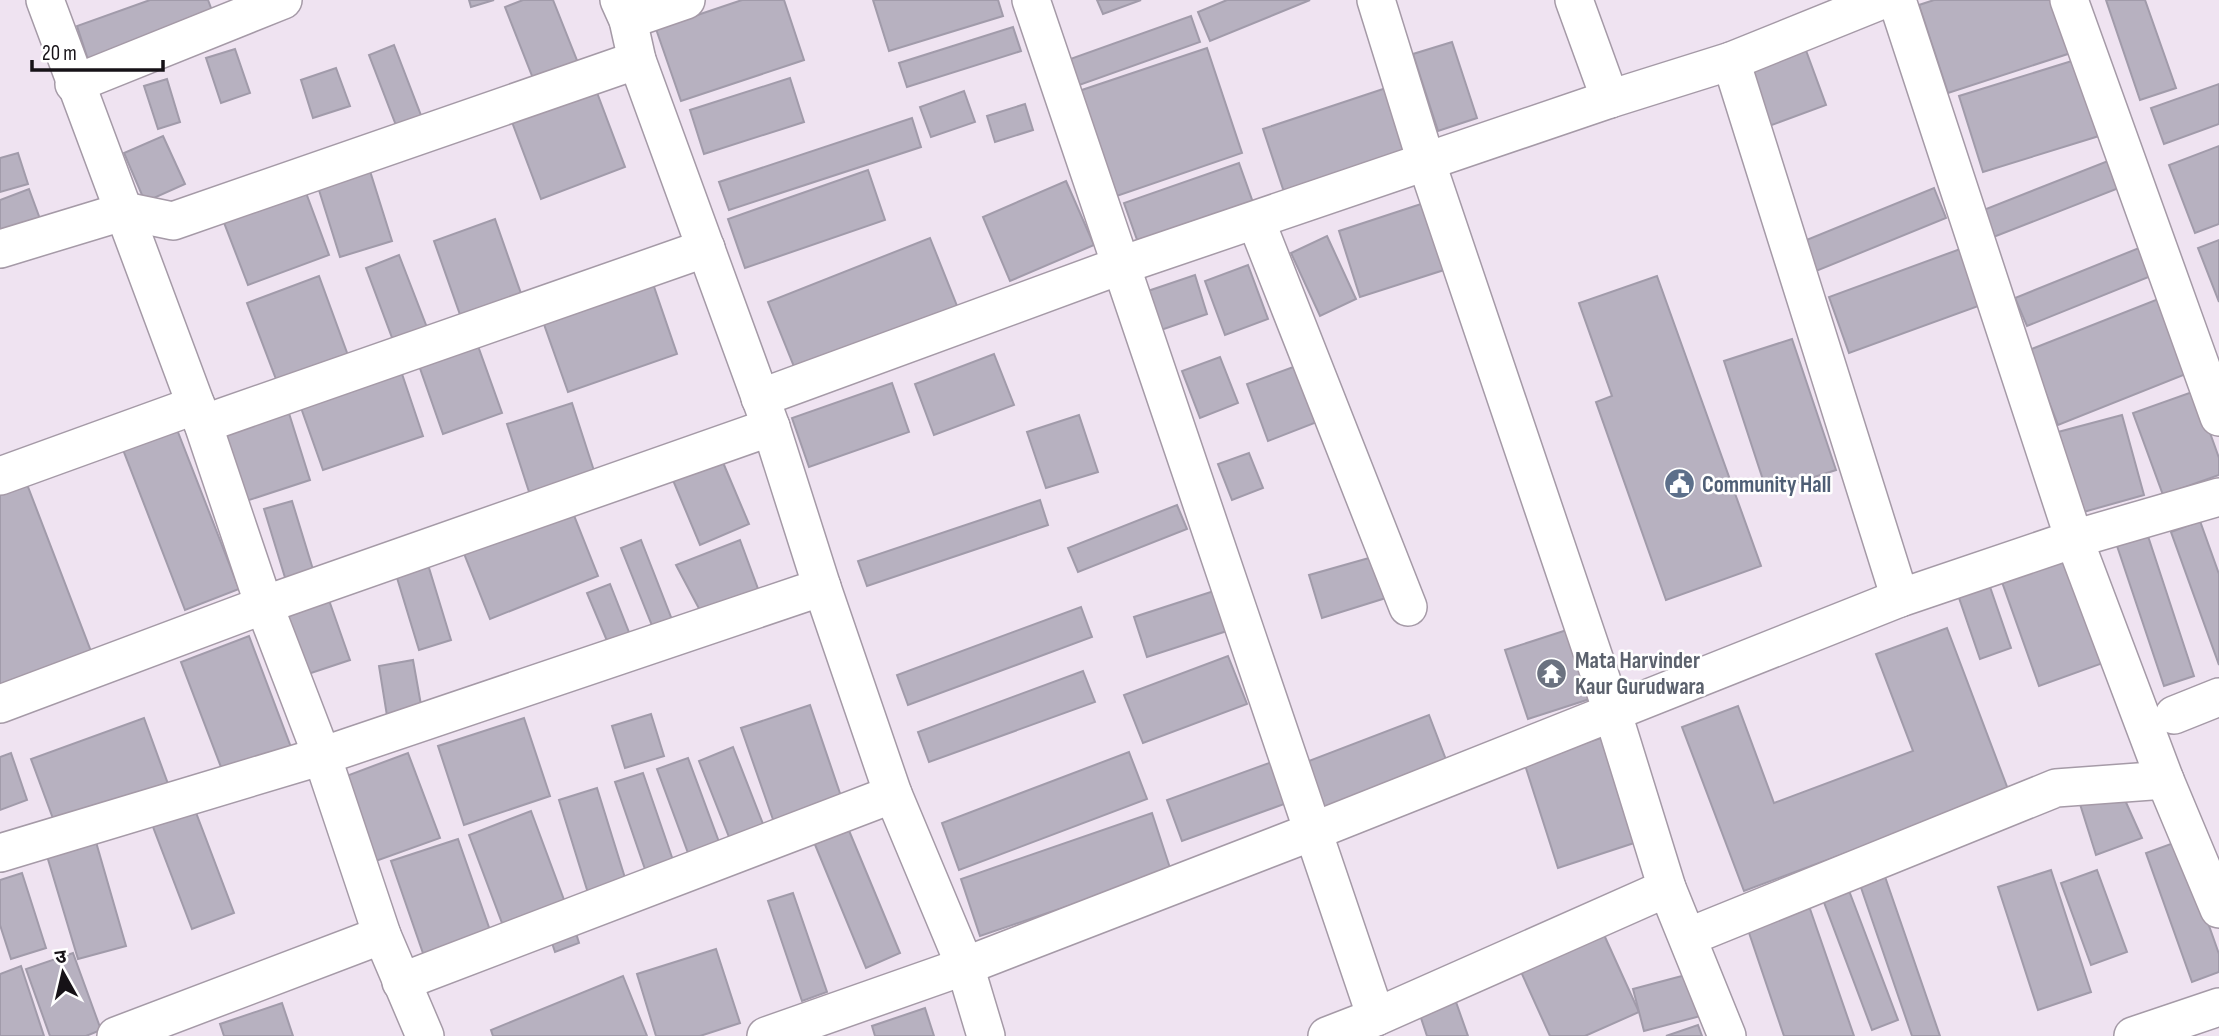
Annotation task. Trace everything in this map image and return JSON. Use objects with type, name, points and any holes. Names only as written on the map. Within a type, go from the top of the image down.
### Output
[{"type":"street","points":[[45,0],[74,84],[125,211],[200,415],[264,605],[322,756],[382,935],[425,1036]]},
{"type":"street","points":[[74,84],[235,9],[284,0]]},
{"type":"street","points":[[686,0],[624,10],[637,60],[766,413],[893,794],[965,966],[986,1036]]},
{"type":"street","points":[[1031,0],[1376,1017]]},
{"type":"street","points":[[1377,0],[1426,161],[1613,714],[1667,887],[1727,1036]]},
{"type":"street","points":[[1574,0],[1609,99]]},
{"type":"street","points":[[0,704],[766,413],[1122,265],[1609,99],[1731,61],[1882,0]]},
{"type":"street","points":[[1897,0],[2074,539],[2165,780],[2219,909]]},
{"type":"street","points":[[2068,0],[2219,417]]},
{"type":"street","points":[[0,249],[125,211],[173,222],[637,60]]},
{"type":"street","points":[[1731,61],[1900,598]]},
{"type":"street","points":[[1256,221],[1408,607]]},
{"type":"street","points":[[0,476],[200,415],[706,248]]},
{"type":"street","points":[[766,1036],[965,966],[1613,714],[1900,598],[2074,539],[2219,497]]},
{"type":"street","points":[[0,853],[322,756],[822,587]]},
{"type":"street","points":[[2174,715],[2219,697]]},
{"type":"street","points":[[1688,937],[2056,788],[2165,780]]},
{"type":"street","points":[[401,982],[893,794]]},
{"type":"street","points":[[1327,1036],[1376,1017],[1667,887]]},
{"type":"street","points":[[116,1036],[382,935]]},
{"type":"street","points":[[2133,1036],[2219,1007]]},
{"type":"building","points":[[150,0],[208,0],[217,24],[91,69],[77,26]]},
{"type":"building","points":[[469,0],[494,0],[471,7]]},
{"type":"building","points":[[523,0],[553,0],[580,68],[536,86],[505,7]]},
{"type":"building","points":[[742,0],[784,0],[804,60],[681,101],[656,29]]},
{"type":"building","points":[[873,0],[998,0],[1003,16],[889,51]]},
{"type":"building","points":[[1097,0],[1141,0],[1103,14]]},
{"type":"building","points":[[1227,0],[1310,0],[1210,41],[1198,12]]},
{"type":"building","points":[[1934,0],[2060,0],[2077,51],[1948,93],[1919,5]]},
{"type":"building","points":[[2106,0],[2145,0],[2176,88],[2140,100]]},
{"type":"building","points":[[1191,16],[1200,42],[1068,89],[1059,63]]},
{"type":"building","points":[[1013,27],[1021,51],[907,87],[899,63]]},
{"type":"building","points":[[1452,42],[1477,118],[1438,131],[1413,54]]},
{"type":"building","points":[[394,45],[427,131],[402,141],[369,55]]},
{"type":"building","points":[[1804,45],[1826,105],[1769,126],[1747,67]]},
{"type":"building","points":[[1207,48],[1242,153],[1105,200],[1070,94]]},
{"type":"building","points":[[235,49],[250,93],[221,103],[206,58]]},
{"type":"building","points":[[2075,60],[2099,136],[1983,172],[1959,96]]},
{"type":"building","points":[[336,68],[350,106],[313,118],[301,80]]},
{"type":"building","points":[[790,78],[804,122],[704,154],[690,110]]},
{"type":"building","points":[[167,79],[180,122],[158,129],[144,86]]},
{"type":"building","points":[[593,82],[625,167],[541,199],[509,114]]},
{"type":"building","points":[[2219,84],[2219,124],[2164,144],[2151,108]]},
{"type":"building","points":[[1389,87],[1410,150],[1284,192],[1263,129]]},
{"type":"building","points":[[964,91],[975,122],[931,137],[920,107]]},
{"type":"building","points":[[1025,104],[1033,130],[995,142],[987,116]]},
{"type":"building","points":[[912,118],[921,147],[729,210],[719,182]]},
{"type":"building","points":[[163,136],[185,184],[145,202],[124,153]]},
{"type":"building","points":[[2219,146],[2219,224],[2195,233],[2169,165]]},
{"type":"building","points":[[18,153],[28,184],[0,192],[0,158]]},
{"type":"building","points":[[2113,159],[2124,186],[1991,238],[1981,211]]},
{"type":"building","points":[[1239,163],[1256,211],[1141,251],[1124,203]]},
{"type":"building","points":[[868,170],[885,220],[745,268],[728,219]]},
{"type":"building","points":[[370,171],[392,241],[340,257],[318,187]]},
{"type":"building","points":[[1066,181],[1094,245],[1010,281],[983,217]]},
{"type":"building","points":[[1934,188],[1946,218],[1816,271],[1804,241]]},
{"type":"building","points":[[29,189],[40,219],[0,235],[0,200]]},
{"type":"building","points":[[305,190],[329,255],[248,285],[223,220]]},
{"type":"building","points":[[1421,204],[1444,270],[1360,297],[1339,231]]},
{"type":"building","points":[[495,219],[525,305],[464,326],[434,241]]},
{"type":"building","points":[[1327,236],[1356,299],[1320,316],[1291,253]]},
{"type":"building","points":[[930,238],[961,316],[799,379],[768,302]]},
{"type":"building","points":[[2219,240],[2219,302],[2198,248]]},
{"type":"building","points":[[2144,246],[2156,274],[2027,326],[2015,298]]},
{"type":"building","points":[[1963,248],[1984,304],[1849,353],[1829,297]]},
{"type":"building","points":[[399,255],[431,338],[397,351],[366,268]]},
{"type":"building","points":[[1248,265],[1268,319],[1225,335],[1205,281]]},
{"type":"building","points":[[650,275],[677,354],[568,392],[540,313]]},
{"type":"building","points":[[1195,275],[1207,314],[1161,330],[1148,291]]},
{"type":"building","points":[[319,276],[350,361],[279,387],[247,303]]},
{"type":"building","name":"Community Hall","points":[[1657,276],[1761,566],[1666,600],[1596,402],[1612,396],[1579,303]]},
{"type":"building","points":[[2166,296],[2196,370],[2058,425],[2029,350]]},
{"type":"building","points":[[473,332],[502,413],[443,434],[415,354]]},
{"type":"building","points":[[1792,339],[1836,470],[1767,492],[1724,361]]},
{"type":"building","points":[[994,354],[1014,405],[934,435],[915,384]]},
{"type":"building","points":[[1220,357],[1238,403],[1200,418],[1182,371]]},
{"type":"building","points":[[1296,366],[1317,422],[1268,441],[1247,384]]},
{"type":"building","points":[[400,368],[423,436],[323,470],[299,402]]},
{"type":"building","points":[[892,383],[909,432],[809,467],[792,418]]},
{"type":"building","points":[[2195,391],[2219,458],[2219,475],[2163,495],[2133,413]]},
{"type":"building","points":[[572,403],[597,480],[532,501],[507,424]]},
{"type":"building","points":[[287,407],[310,480],[243,502],[219,429]]},
{"type":"building","points":[[1079,415],[1098,472],[1046,488],[1027,432]]},
{"type":"building","points":[[2122,415],[2144,495],[2080,513],[2058,432]]},
{"type":"building","points":[[176,427],[239,589],[185,610],[122,447]]},
{"type":"building","points":[[719,453],[749,524],[700,545],[670,473]]},
{"type":"building","points":[[1249,453],[1263,488],[1232,500],[1218,464]]},
{"type":"building","points":[[25,479],[92,654],[0,688],[0,489]]},
{"type":"building","points":[[1040,500],[1048,525],[867,586],[858,561]]},
{"type":"building","points":[[292,501],[315,576],[287,584],[264,509]]},
{"type":"building","points":[[1177,505],[1187,529],[1078,572],[1068,548]]},
{"type":"building","points":[[571,508],[598,576],[490,619],[463,551]]},
{"type":"building","points":[[2200,521],[2219,574],[2219,665],[2171,532]]},
{"type":"building","points":[[2146,530],[2194,676],[2164,686],[2115,540]]},
{"type":"building","points":[[641,540],[676,630],[657,638],[621,548]]},
{"type":"building","points":[[740,540],[761,597],[704,618],[676,565]]},
{"type":"building","points":[[2062,545],[2103,663],[2039,686],[1997,568]]},
{"type":"building","points":[[1376,556],[1389,597],[1322,618],[1309,575]]},
{"type":"building","points":[[426,558],[451,640],[419,650],[394,568]]},
{"type":"building","points":[[1988,581],[2011,648],[1980,659],[1957,592]]},
{"type":"building","points":[[610,584],[632,640],[610,648],[587,593]]},
{"type":"building","points":[[324,586],[350,660],[308,674],[282,601]]},
{"type":"building","points":[[1220,589],[1233,629],[1147,657],[1134,617]]},
{"type":"building","points":[[1081,607],[1092,637],[908,705],[897,675]]},
{"type":"building","name":"Mata Harvinder Kaur Gurudwara","points":[[1576,627],[1599,696],[1528,719],[1505,650]]},
{"type":"building","points":[[1947,628],[2009,792],[1744,891],[1682,727],[1738,706],[1774,803],[1913,751],[1876,654]]},
{"type":"building","points":[[249,636],[292,750],[224,775],[181,662]]},
{"type":"building","points":[[1228,656],[1247,704],[1143,743],[1124,695]]},
{"type":"building","points":[[413,660],[423,716],[388,722],[379,666]]},
{"type":"building","points":[[1083,671],[1095,702],[929,762],[918,732]]},
{"type":"building","points":[[810,705],[845,808],[777,831],[741,728]]},
{"type":"building","points":[[651,714],[664,756],[625,768],[612,726]]},
{"type":"building","points":[[1429,715],[1448,765],[1321,814],[1301,764]]},
{"type":"building","points":[[144,718],[168,784],[55,824],[31,759]]},
{"type":"building","points":[[524,718],[550,796],[464,825],[438,746]]},
{"type":"building","points":[[1601,738],[1634,843],[1558,868],[1524,762]]},
{"type":"building","points":[[733,747],[765,829],[731,842],[699,761]]},
{"type":"building","points":[[1129,752],[1147,799],[959,870],[942,823]]},
{"type":"building","points":[[11,753],[27,800],[0,810],[0,757]]},
{"type":"building","points":[[408,753],[440,838],[373,862],[341,778]]},
{"type":"building","points":[[688,758],[719,842],[688,853],[657,769]]},
{"type":"building","points":[[1272,762],[1287,803],[1182,841],[1167,800]]},
{"type":"building","points":[[643,773],[675,866],[647,875],[615,782]]},
{"type":"building","points":[[597,788],[626,881],[588,893],[559,800]]},
{"type":"building","points":[[2120,789],[2142,838],[2096,855],[2080,804]]},
{"type":"building","points":[[192,802],[234,913],[192,929],[150,819]]},
{"type":"building","points":[[531,811],[567,908],[505,931],[469,835]]},
{"type":"building","points":[[1152,813],[1171,871],[980,936],[961,879]]},
{"type":"building","points":[[845,821],[900,953],[866,968],[811,835]]},
{"type":"building","points":[[458,839],[492,936],[425,959],[391,861]]},
{"type":"building","points":[[2179,841],[2219,954],[2219,972],[2192,982],[2146,853]]},
{"type":"building","points":[[96,842],[126,946],[78,959],[47,856]]},
{"type":"building","points":[[1882,868],[1940,1036],[1912,1036],[1857,876]]},
{"type":"building","points":[[2051,870],[2091,992],[2038,1010],[1998,887]]},
{"type":"building","points":[[2097,870],[2127,952],[2091,965],[2061,883]]},
{"type":"building","points":[[22,873],[46,948],[11,959],[0,925],[0,880]]},
{"type":"building","points":[[1848,888],[1898,1020],[1872,1030],[1822,897]]},
{"type":"building","points":[[793,893],[827,992],[802,1001],[768,901]]},
{"type":"building","points":[[1809,906],[1854,1036],[1784,1036],[1747,927]]},
{"type":"building","points":[[572,920],[579,943],[555,952],[547,928]]},
{"type":"building","points":[[1600,926],[1639,1012],[1585,1036],[1550,1036],[1517,963]]},
{"type":"building","points":[[716,949],[740,1023],[700,1036],[656,1036],[637,974]]},
{"type":"building","points":[[73,953],[101,1030],[86,1036],[50,1036],[26,969]]},
{"type":"building","points":[[21,966],[44,1036],[0,1036],[0,974]]},
{"type":"building","points":[[1697,972],[1708,1014],[1644,1031],[1633,989]]},
{"type":"building","points":[[623,976],[647,1036],[493,1036],[491,1030]]},
{"type":"building","points":[[1456,1002],[1468,1036],[1427,1036],[1420,1015]]},
{"type":"building","points":[[282,1003],[293,1036],[224,1036],[220,1024]]},
{"type":"building","points":[[925,1008],[934,1036],[875,1036],[872,1026]]},
{"type":"building","points":[[1698,1025],[1702,1036],[1666,1036]]},
{"type":"place","name":"Community Hall","points":[[1679,484]]},
{"type":"place","name":"Mata Harvinder Kaur Gurudwara","points":[[1552,673]]}]
